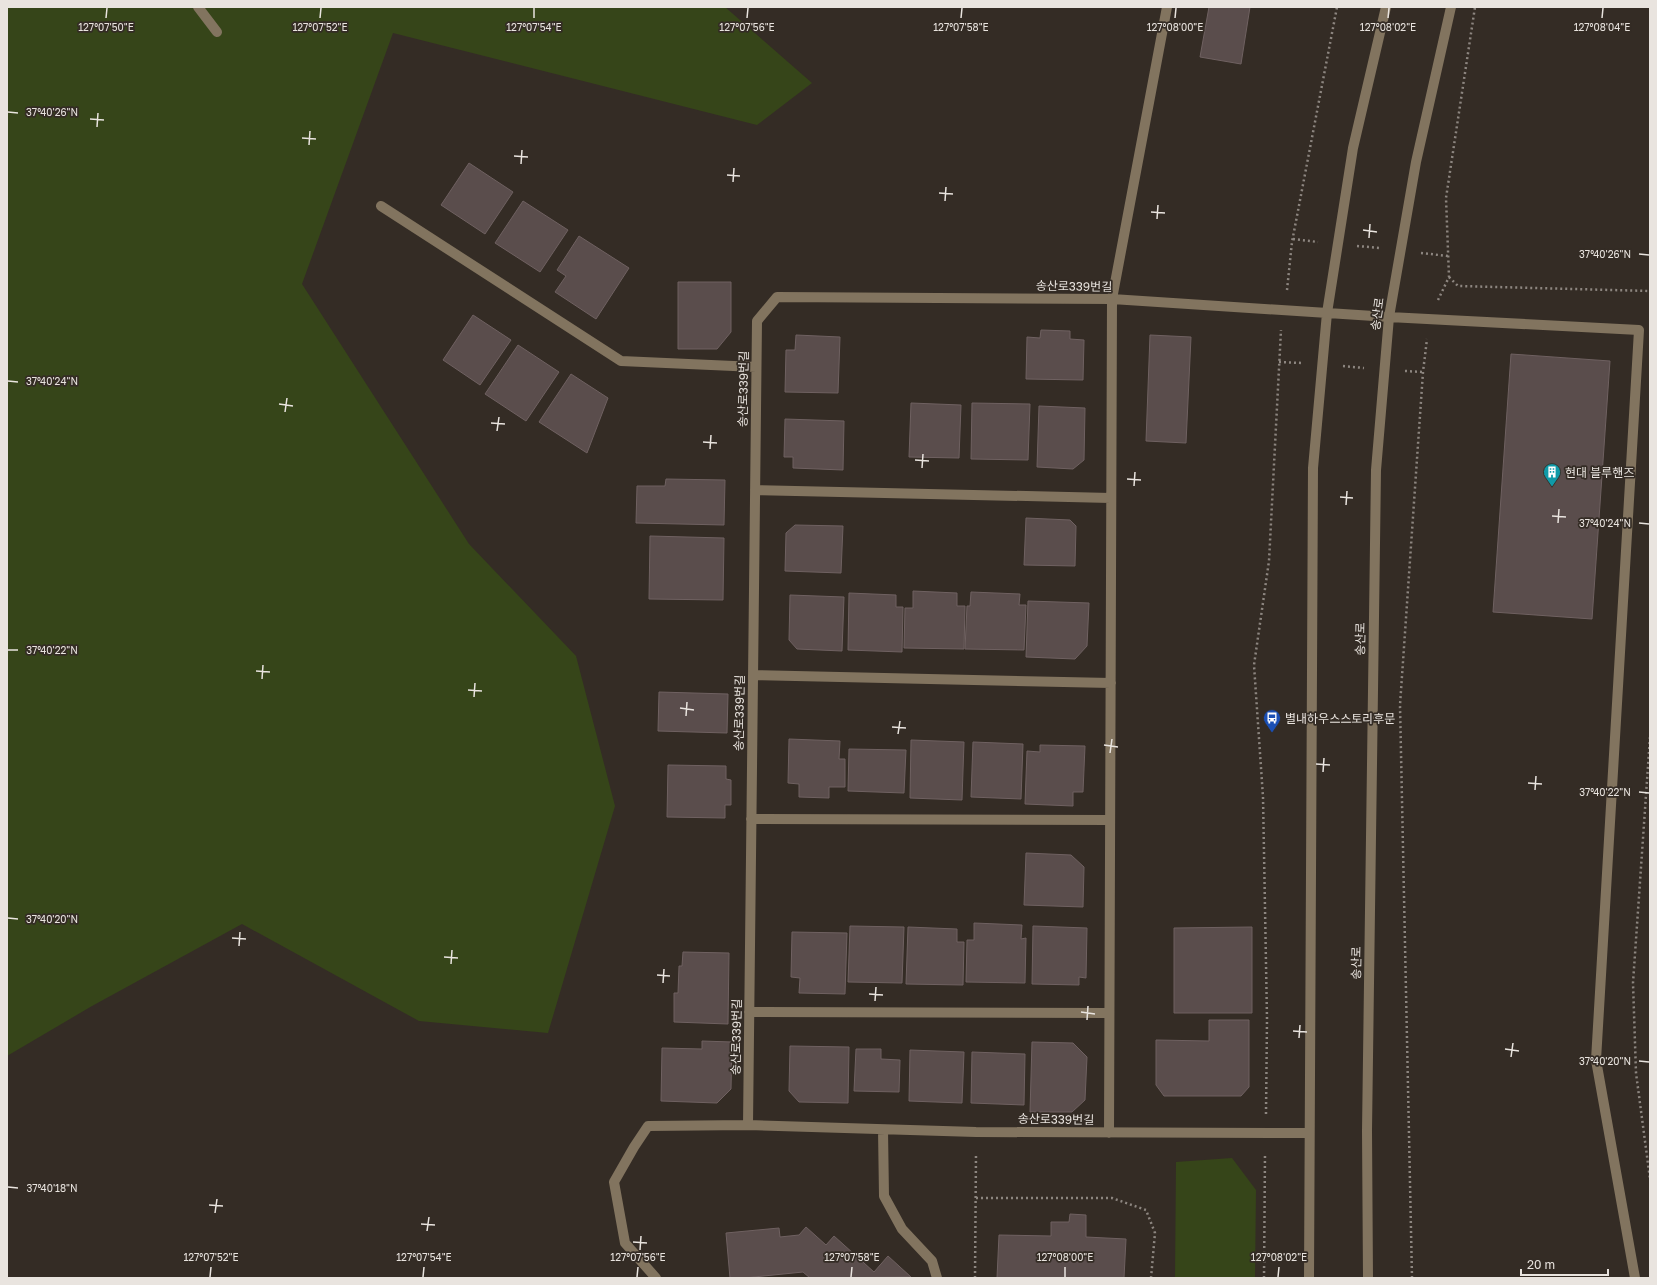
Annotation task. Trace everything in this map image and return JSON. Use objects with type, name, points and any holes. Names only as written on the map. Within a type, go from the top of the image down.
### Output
[{"type":"street","points":[[198,7],[217,32]]},
{"type":"street","points":[[1109,1133],[1112,299],[1167,7]]},
{"type":"street","points":[[1309,1278],[1313,468],[1326,313],[1353,148],[1386,7]]},
{"type":"street","name":"송산로","points":[[1368,1278],[1367,1131],[1376,470],[1388,317],[1416,162],[1452,7]]},
{"type":"street","points":[[381,206],[621,361],[756,367]]},
{"type":"street","name":"송산로339번길","points":[[1310,1133],[976,1132],[748,1125],[757,320],[777,297],[1112,299],[1388,317],[1639,330],[1596,1060],[1635,1278]]},
{"type":"street","points":[[755,490],[1112,498]]},
{"type":"street","points":[[753,675],[1111,683]]},
{"type":"street","points":[[751,819],[1110,820]]},
{"type":"street","points":[[749,1012],[1110,1013]]},
{"type":"street","points":[[656,1278],[625,1243],[614,1182],[634,1147],[648,1126],[748,1125]]},
{"type":"street","points":[[883,1130],[884,1196],[902,1229],[932,1261],[937,1278]]},
{"type":"path","points":[[1264,1278],[1267,1018],[1263,797],[1254,665],[1269,561],[1279,362],[1284,310],[1293,239],[1337,7]]},
{"type":"path","points":[[1412,1278],[1400,706],[1423,372],[1430,319],[1449,277],[1446,198],[1475,7]]},
{"type":"path","points":[[1293,239],[1448,256]]},
{"type":"path","points":[[1449,277],[1458,286],[1650,292]]},
{"type":"path","points":[[1279,362],[1423,372]]},
{"type":"path","points":[[1650,737],[1633,983],[1636,1073],[1650,1179]]},
{"type":"path","points":[[975,1278],[976,1132]]},
{"type":"path","points":[[976,1198],[1112,1198],[1146,1210],[1155,1233],[1151,1278]]},
{"type":"green space","points":[[7,7],[725,7],[812,83],[757,125],[393,33],[302,284],[469,544],[576,656],[615,806],[548,1033],[419,1021],[242,924],[92,1006],[7,1056]]},
{"type":"green space","points":[[1232,1158],[1256,1190],[1255,1278],[1175,1278],[1176,1162]]},
{"type":"building","points":[[1209,7],[1250,7],[1241,64],[1200,57]]},
{"type":"building","points":[[469,163],[513,192],[485,234],[441,205]]},
{"type":"building","points":[[523,201],[568,230],[540,272],[495,243]]},
{"type":"building","points":[[579,236],[629,268],[596,319],[555,292],[566,276],[557,270]]},
{"type":"building","points":[[678,282],[731,282],[731,332],[717,349],[678,349]]},
{"type":"building","points":[[473,315],[511,340],[480,385],[443,360]]},
{"type":"building","points":[[1041,330],[1070,331],[1070,339],[1084,340],[1083,380],[1026,379],[1027,337],[1040,338]]},
{"type":"building","points":[[796,335],[840,337],[838,393],[785,392],[786,350],[795,350]]},
{"type":"building","points":[[1150,335],[1191,337],[1186,443],[1146,441]]},
{"type":"building","points":[[518,345],[559,372],[526,421],[485,394]]},
{"type":"building","name":"현대 블루핸즈","points":[[1511,354],[1610,361],[1592,619],[1493,612]]},
{"type":"building","points":[[571,374],[608,398],[587,453],[539,422]]},
{"type":"building","points":[[911,403],[961,405],[959,458],[909,457]]},
{"type":"building","points":[[972,403],[1030,404],[1028,460],[971,459]]},
{"type":"building","points":[[1039,406],[1085,408],[1084,460],[1073,469],[1037,467]]},
{"type":"building","points":[[785,419],[844,421],[843,470],[793,468],[793,457],[784,457]]},
{"type":"building","points":[[666,479],[725,480],[724,525],[636,523],[637,486],[665,486]]},
{"type":"building","points":[[1026,518],[1070,520],[1076,526],[1075,566],[1024,565]]},
{"type":"building","points":[[795,525],[843,526],[841,573],[785,571],[786,533]]},
{"type":"building","points":[[650,536],[724,538],[723,600],[649,599]]},
{"type":"building","points":[[913,591],[957,593],[957,606],[965,606],[964,649],[904,648],[905,608],[913,608]]},
{"type":"building","points":[[971,592],[1020,594],[1019,605],[1026,605],[1024,650],[965,649],[967,606],[970,606]]},
{"type":"building","points":[[849,593],[896,595],[896,607],[903,607],[902,652],[848,650]]},
{"type":"building","points":[[790,595],[844,597],[842,651],[797,649],[789,640]]},
{"type":"building","points":[[1028,601],[1089,603],[1087,646],[1075,659],[1026,657]]},
{"type":"building","points":[[659,692],[728,694],[727,733],[658,731]]},
{"type":"building","points":[[789,739],[840,741],[839,759],[845,759],[845,787],[829,787],[829,798],[799,797],[799,784],[788,783]]},
{"type":"building","points":[[911,740],[964,742],[962,800],[910,798]]},
{"type":"building","points":[[973,742],[1023,744],[1021,799],[971,797]]},
{"type":"building","points":[[1040,745],[1085,746],[1083,792],[1073,792],[1073,806],[1025,804],[1027,751],[1040,752]]},
{"type":"building","points":[[849,749],[906,750],[904,793],[848,791]]},
{"type":"building","points":[[668,765],[726,766],[726,779],[731,780],[731,805],[725,805],[725,818],[667,817]]},
{"type":"building","points":[[1026,853],[1071,855],[1084,867],[1083,907],[1024,905]]},
{"type":"building","points":[[974,923],[1022,925],[1021,939],[1026,938],[1025,983],[966,982],[967,940],[974,940]]},
{"type":"building","points":[[850,926],[904,927],[902,983],[848,982]]},
{"type":"building","points":[[1033,926],[1087,928],[1086,978],[1079,977],[1079,985],[1032,984]]},
{"type":"building","points":[[908,927],[957,929],[957,942],[964,942],[963,985],[906,984]]},
{"type":"building","points":[[1252,927],[1252,1013],[1174,1013],[1174,928]]},
{"type":"building","points":[[792,932],[847,933],[845,994],[799,993],[800,978],[791,977]]},
{"type":"building","points":[[683,952],[729,953],[728,1024],[674,1022],[674,993],[678,993],[679,966],[682,966]]},
{"type":"building","points":[[1209,1020],[1249,1020],[1249,1087],[1241,1096],[1164,1096],[1156,1085],[1156,1040],[1209,1041]]},
{"type":"building","points":[[702,1041],[732,1042],[731,1089],[717,1103],[661,1101],[662,1048],[702,1049]]},
{"type":"building","points":[[1032,1042],[1073,1043],[1087,1057],[1085,1100],[1072,1112],[1030,1112]]},
{"type":"building","points":[[790,1046],[849,1047],[848,1103],[799,1102],[789,1091]]},
{"type":"building","points":[[856,1049],[881,1049],[881,1059],[900,1060],[899,1092],[854,1091]]},
{"type":"building","points":[[910,1050],[964,1052],[962,1103],[909,1101]]},
{"type":"building","points":[[972,1052],[1025,1054],[1024,1105],[971,1103]]},
{"type":"building","points":[[1070,1214],[1086,1215],[1086,1237],[1126,1239],[1124,1278],[997,1278],[999,1235],[1051,1236],[1051,1222],[1069,1222]]},
{"type":"building","points":[[806,1227],[826,1245],[834,1236],[874,1272],[888,1256],[911,1277],[810,1278],[803,1272],[730,1278],[726,1233],[779,1228],[780,1237],[799,1235]]},
{"type":"place","name":"현대 블루핸즈","points":[[1552,487]]},
{"type":"place","name":"별내하우스스토리후문","points":[[1272,733]]}]
